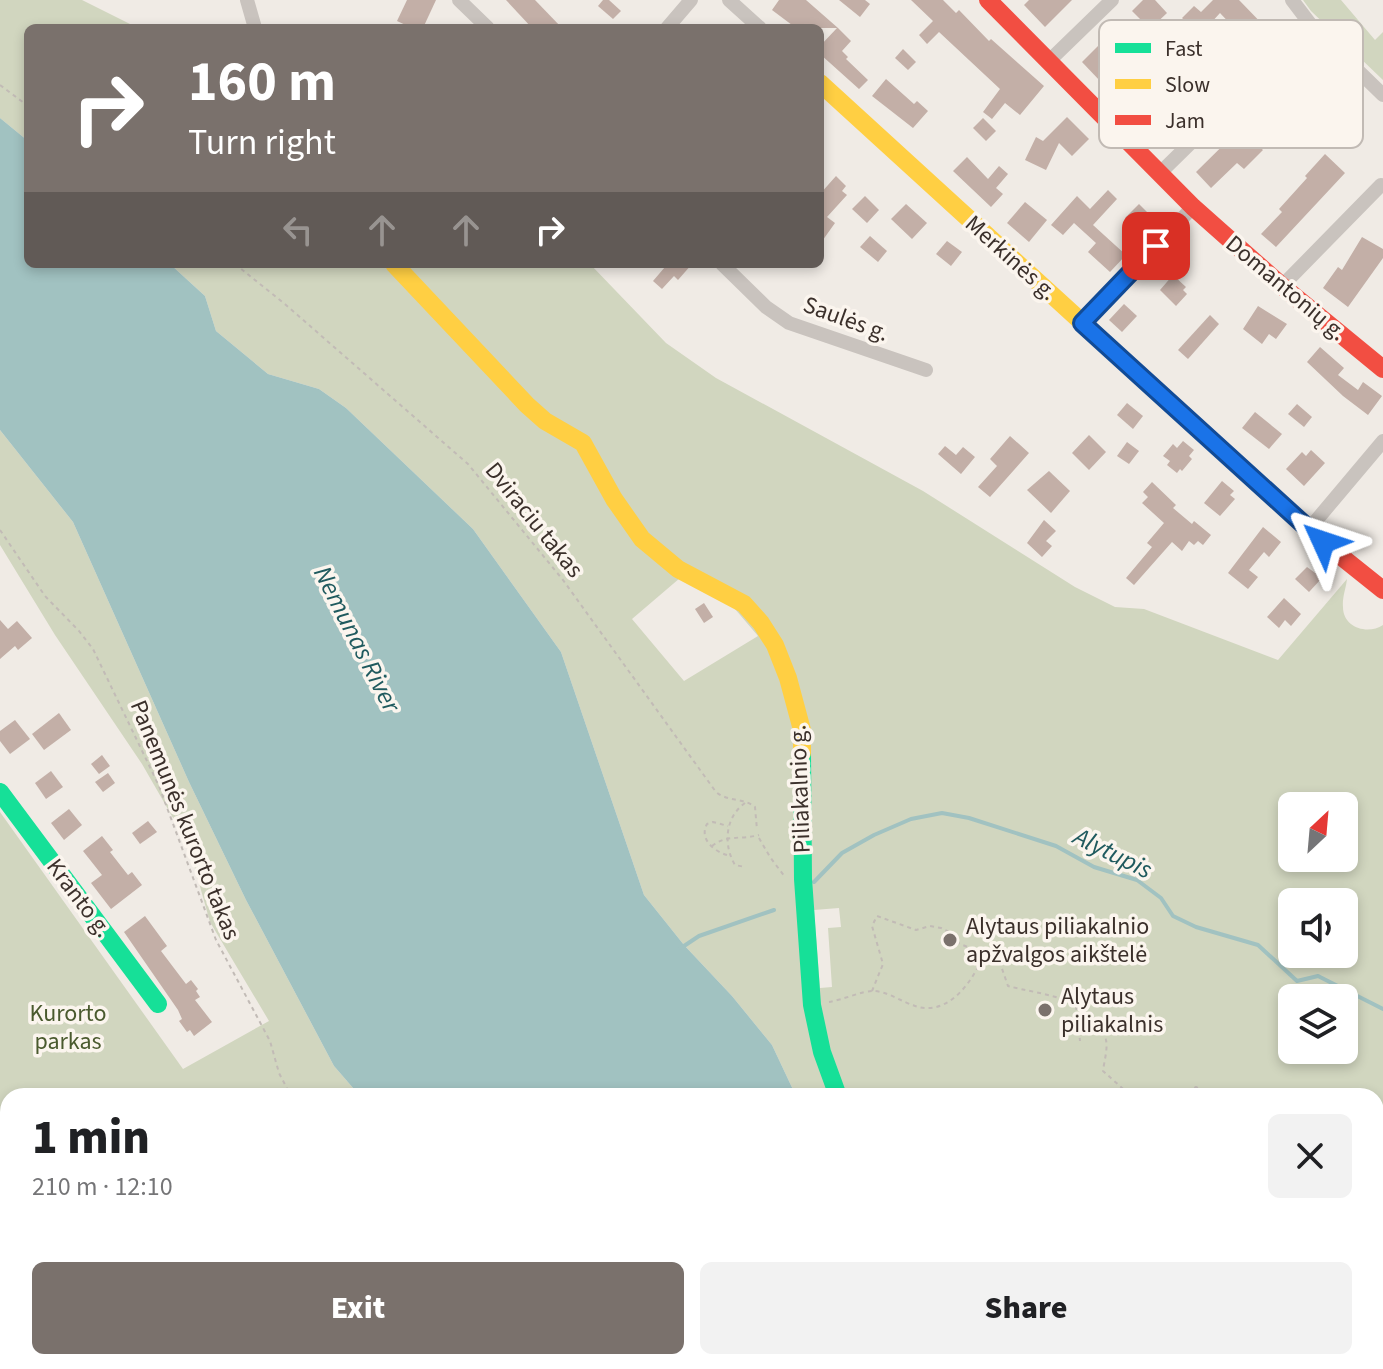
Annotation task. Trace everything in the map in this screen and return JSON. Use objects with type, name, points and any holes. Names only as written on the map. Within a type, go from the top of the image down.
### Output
[{"type":"street","points":[[247,0],[254,24]]},
{"type":"street","points":[[459,0],[484,24]]},
{"type":"street","points":[[670,24],[691,0]]},
{"type":"street","points":[[729,0],[756,24]]},
{"type":"street","name":"Domantonių g.","points":[[988,0],[1099,113]]},
{"type":"street","points":[[1048,62],[1112,0]]},
{"type":"street","points":[[1292,0],[1307,20]]},
{"type":"street","points":[[1363,76],[1383,95]]},
{"type":"street","name":"Merkinės g.","points":[[824,87],[1309,529],[1383,590]]},
{"type":"street","name":"Domantonių g.","points":[[1135,148],[1193,207],[1383,369]]},
{"type":"street","points":[[1160,173],[1186,148]]},
{"type":"street","points":[[1282,286],[1381,185]]},
{"type":"street","points":[[1082,323],[1193,207]]},
{"type":"street","name":"Piliakalnio g.","points":[[398,268],[527,405],[545,421],[583,443],[614,499],[642,539],[678,569],[744,604],[775,645],[802,730],[805,903],[812,1005],[822,1052],[835,1088]]},
{"type":"street","name":"Saulės g.","points":[[726,268],[766,307],[789,323],[926,370]]},
{"type":"street","points":[[1309,529],[1383,441]]},
{"type":"street","name":"Kranto g.","points":[[0,792],[158,1004]]},
{"type":"path","points":[[0,85],[24,103]]},
{"type":"path","name":"Dviraciu takas","points":[[240,268],[468,464],[563,580],[716,792],[727,799],[746,802]]},
{"type":"path","name":"Panemunės kurorto takas","points":[[0,530],[51,603],[93,649],[159,786],[216,940],[270,1041],[287,1088]]},
{"type":"path","points":[[46,608],[51,603]]},
{"type":"path","points":[[745,867],[735,865],[729,855],[728,837],[736,809],[746,802],[755,807],[757,830]]},
{"type":"path","points":[[729,826],[713,822],[707,824],[704,830],[705,839],[711,846],[729,855]]},
{"type":"path","points":[[711,846],[728,837],[746,839],[759,836],[770,857],[805,903]]},
{"type":"path","points":[[872,991],[883,964],[872,926],[877,916],[916,930],[930,926],[941,928],[958,943],[999,960],[1008,986],[1091,1011],[1106,1039],[1103,1071],[1122,1088]]},
{"type":"path","points":[[812,1005],[872,991],[930,1009],[955,998],[969,981],[984,953]]},
{"type":"path","points":[[1076,1005],[1080,1041]]},
{"type":"green space","points":[[0,0],[82,0],[130,24],[24,24],[24,138],[0,118]]},
{"type":"green space","points":[[1303,0],[1341,0],[1358,20],[1320,20]]},
{"type":"green space","points":[[1363,26],[1375,40],[1383,32],[1383,80],[1363,61]]},
{"type":"green space","points":[[174,268],[594,268],[666,343],[716,378],[923,491],[1075,587],[1115,607],[1144,609],[1278,660],[1347,579],[1343,604],[1347,620],[1364,629],[1383,625],[1383,1088],[792,1088],[772,1045],[644,895],[561,652],[473,529],[346,408],[319,389],[268,374],[216,331],[205,296]],"holes":[[[680,578],[729,602],[758,636],[684,681],[632,619]],[[839,908],[841,927],[828,928],[832,987],[820,988],[814,910]]]},
{"type":"green space","name":"Kurorto parkas","points":[[0,430],[73,522],[189,782],[246,900],[334,1066],[353,1088],[0,1088],[0,812],[183,1069],[269,1021],[210,922],[188,844],[142,764],[55,635],[0,545]]},
{"type":"water","name":"Nemunas River","points":[[0,118],[24,138],[24,268],[174,268],[205,296],[216,331],[268,374],[319,389],[346,408],[473,529],[561,652],[644,895],[772,1045],[792,1088],[353,1088],[334,1066],[246,900],[189,782],[73,522],[0,430]]},
{"type":"building","points":[[407,0],[436,0],[425,24],[397,21]]},
{"type":"building","points":[[506,0],[535,0],[558,24],[528,24]]},
{"type":"building","points":[[603,0],[609,0],[621,11],[613,19],[598,6]]},
{"type":"building","points":[[779,0],[806,0],[838,28],[851,41],[842,51],[868,80],[859,89],[824,58],[824,42],[837,28],[824,28],[824,24],[791,24],[772,10]]},
{"type":"building","points":[[839,0],[865,0],[870,4],[860,17]]},
{"type":"building","points":[[911,0],[943,0],[956,13],[959,10],[989,41],[991,39],[1044,86],[1020,115],[1005,103],[992,119],[983,112],[1000,89],[939,32],[927,44],[919,35],[933,21]]},
{"type":"building","points":[[1029,0],[1072,0],[1045,27],[1024,5]]},
{"type":"building","points":[[1143,0],[1155,0],[1167,13],[1160,20],[1141,20],[1132,11]]},
{"type":"building","points":[[1213,0],[1239,0],[1258,20],[1227,20],[1220,13],[1214,20],[1182,18],[1194,6],[1201,12]]},
{"type":"building","points":[[1099,45],[1099,80],[1082,62]]},
{"type":"building","points":[[903,49],[916,62],[908,70],[895,58]]},
{"type":"building","points":[[886,79],[914,104],[917,101],[928,111],[913,128],[872,96]]},
{"type":"building","points":[[1067,117],[1089,139],[1072,156],[1059,143],[1046,170],[1025,160],[1036,137],[1043,141]]},
{"type":"building","points":[[983,118],[996,131],[986,141],[973,128]]},
{"type":"building","points":[[1220,148],[1263,150],[1244,169],[1237,163],[1211,188],[1196,172]]},
{"type":"building","points":[[1325,154],[1345,173],[1276,247],[1261,234],[1282,212],[1279,209]]},
{"type":"building","points":[[967,157],[988,179],[999,166],[1008,174],[996,188],[1003,194],[991,207],[953,171]]},
{"type":"building","points":[[836,176],[846,186],[842,191],[847,195],[827,217],[835,223],[824,238],[824,190]]},
{"type":"building","points":[[1108,190],[1117,199],[1093,225],[1126,255],[1110,272],[1088,252],[1096,243],[1074,223],[1063,235],[1051,225],[1077,196],[1090,209]]},
{"type":"building","points":[[865,196],[879,210],[867,223],[852,209]]},
{"type":"building","points":[[1025,202],[1047,220],[1029,242],[1007,223]]},
{"type":"building","points":[[906,204],[927,223],[912,239],[891,219]]},
{"type":"building","points":[[1139,204],[1153,218],[1139,232],[1125,218]]},
{"type":"building","points":[[870,236],[887,251],[878,262],[860,247]]},
{"type":"building","points":[[1362,237],[1383,249],[1383,258],[1348,307],[1323,288],[1338,267],[1342,270]]},
{"type":"building","points":[[947,241],[962,252],[951,266],[936,254]]},
{"type":"building","points":[[664,268],[688,268],[678,280],[674,276],[662,289],[653,281]]},
{"type":"building","points":[[1173,275],[1186,287],[1183,290],[1187,294],[1176,306],[1160,290]]},
{"type":"building","points":[[1124,304],[1137,316],[1122,332],[1109,320]]},
{"type":"building","points":[[1258,306],[1287,324],[1276,339],[1269,334],[1262,344],[1243,329]]},
{"type":"building","points":[[1210,315],[1219,324],[1188,359],[1178,350]]},
{"type":"building","points":[[1320,347],[1344,368],[1338,375],[1358,390],[1363,382],[1382,396],[1368,415],[1307,362]]},
{"type":"building","points":[[1127,403],[1143,416],[1133,429],[1117,415]]},
{"type":"building","points":[[1297,404],[1312,417],[1304,427],[1288,414]]},
{"type":"building","points":[[1255,412],[1282,434],[1269,449],[1242,428]]},
{"type":"building","points":[[1089,435],[1106,452],[1089,470],[1072,453]]},
{"type":"building","points":[[1010,436],[1029,453],[990,497],[978,487],[997,466],[990,459]]},
{"type":"building","points":[[1183,441],[1194,450],[1189,456],[1192,459],[1177,473],[1167,465],[1170,461],[1163,456],[1173,444],[1177,448]]},
{"type":"building","points":[[1127,442],[1139,451],[1129,464],[1117,456]]},
{"type":"building","points":[[945,446],[956,455],[963,447],[975,457],[961,474],[938,454]]},
{"type":"building","points":[[1311,450],[1325,463],[1304,486],[1286,469],[1302,452],[1306,456]]},
{"type":"building","points":[[1049,471],[1070,491],[1051,513],[1027,490]]},
{"type":"building","points":[[1222,481],[1234,491],[1230,495],[1235,499],[1220,516],[1204,503]]},
{"type":"building","points":[[1152,482],[1176,505],[1173,508],[1211,535],[1203,545],[1198,541],[1194,545],[1189,541],[1182,551],[1172,542],[1134,585],[1126,578],[1152,547],[1147,543],[1164,523],[1142,503],[1148,497],[1143,492]]},
{"type":"building","points":[[1044,520],[1056,531],[1046,541],[1052,546],[1042,557],[1027,543]]},
{"type":"building","points":[[1263,527],[1281,542],[1269,557],[1264,552],[1249,570],[1258,577],[1248,589],[1228,573]]},
{"type":"building","points":[[1307,567],[1322,578],[1309,592],[1295,579]]},
{"type":"building","points":[[1284,598],[1301,614],[1291,626],[1285,620],[1279,628],[1267,617]]},
{"type":"building","points":[[704,603],[713,617],[704,623],[695,609]]},
{"type":"building","points":[[0,620],[8,629],[17,621],[32,638],[18,650],[15,646],[0,659]]},
{"type":"building","points":[[59,713],[71,730],[44,750],[32,734]]},
{"type":"building","points":[[15,720],[30,739],[10,754],[0,741],[0,731]]},
{"type":"building","points":[[102,755],[110,766],[99,774],[91,764]]},
{"type":"building","points":[[51,771],[63,787],[46,799],[35,783]]},
{"type":"building","points":[[108,773],[115,783],[103,792],[95,782]]},
{"type":"building","points":[[69,809],[82,825],[64,840],[51,823]]},
{"type":"building","points":[[148,821],[157,832],[140,844],[132,833]]},
{"type":"building","points":[[102,836],[128,875],[132,872],[142,885],[111,909],[91,883],[102,875],[83,851]]},
{"type":"building","points":[[145,916],[167,946],[161,951],[186,984],[191,980],[198,989],[196,991],[200,997],[195,1000],[212,1022],[194,1036],[179,1021],[182,1019],[178,1010],[124,932]]},
{"type":"waterway","name":"Alytupis","points":[[814,882],[842,853],[911,819],[942,813],[969,818],[1056,846],[1094,867],[1137,880],[1161,898],[1173,916],[1196,927],[1258,945],[1297,981],[1318,976],[1383,1009]]},
{"type":"waterway","name":"Alytupis","points":[[681,948],[699,936],[774,910]]},
{"type":"traffic: fast","points":[[802,753],[803,879],[812,1005],[822,1052],[835,1088]]},
{"type":"traffic: fast","points":[[0,792],[158,1004]]},
{"type":"traffic: slow","points":[[824,87],[1131,367]]},
{"type":"traffic: slow","points":[[398,268],[527,405],[545,421],[583,443],[614,499],[642,539],[678,569],[744,604],[761,623],[775,645],[788,678],[802,730],[802,753]]},
{"type":"traffic: jam","points":[[988,0],[1099,112]]},
{"type":"traffic: jam","points":[[1135,148],[1193,207],[1383,369]]},
{"type":"traffic: jam","points":[[1131,367],[1323,542],[1383,590]]},
{"type":"place","name":"Alytaus piliakalnio apžvalgos aikštelė","points":[[950,940]]},
{"type":"place","name":"Alytaus piliakalnis","points":[[1045,1010]]},
{"type":"route","points":[[1156,246],[1082,323],[1323,542]]}]
